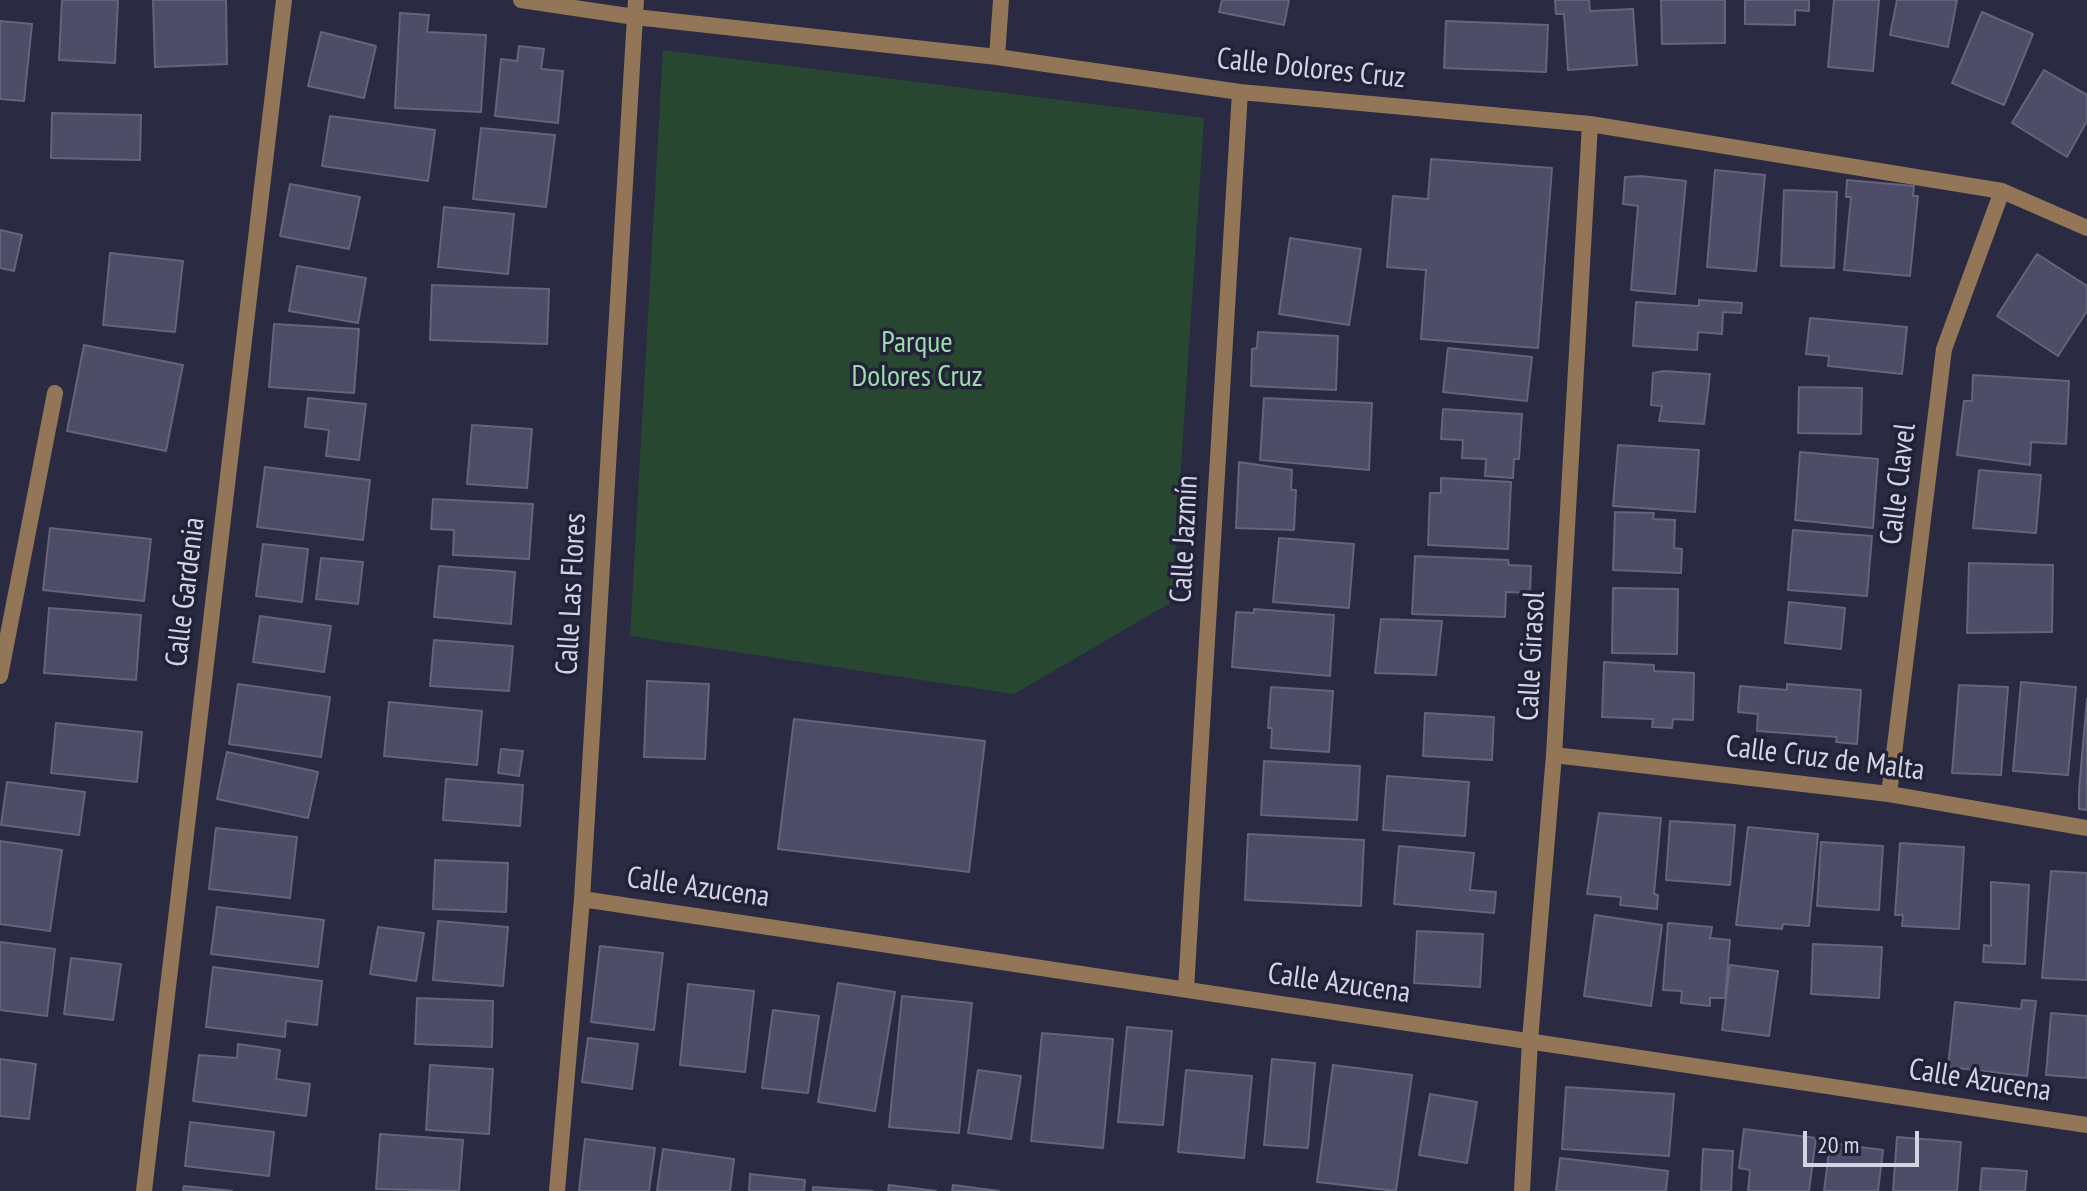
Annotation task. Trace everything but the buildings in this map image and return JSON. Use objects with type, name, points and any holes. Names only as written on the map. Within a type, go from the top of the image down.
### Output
[{"type":"street","name":"Calle Gardenia","points":[[144,1191],[284,0]]},
{"type":"street","name":"Calle Dolores Cruz","points":[[521,0],[635,9],[1240,92],[1590,124],[2002,191],[2087,228]]},
{"type":"street","points":[[997,57],[1001,0]]},
{"type":"street","name":"Calle Las Flores","points":[[557,1191],[582,899],[635,9]]},
{"type":"street","name":"Calle Jazmín","points":[[1186,989],[1240,92]]},
{"type":"street","name":"Calle Girasol","points":[[1522,1191],[1530,1040],[1554,755],[1590,124]]},
{"type":"street","name":"Calle Clavel","points":[[1889,794],[1944,349],[2002,191]]},
{"type":"street","points":[[0,676],[55,393]]},
{"type":"street","name":"Calle Cruz de Malta","points":[[1554,755],[1889,794],[2087,828]]},
{"type":"street","name":"Calle Azucena","points":[[582,899],[2087,1125]]},
{"type":"green space","name":"Parque Dolores Cruz","points":[[663,50],[1204,118],[1172,602],[1014,694],[630,636]]}]
